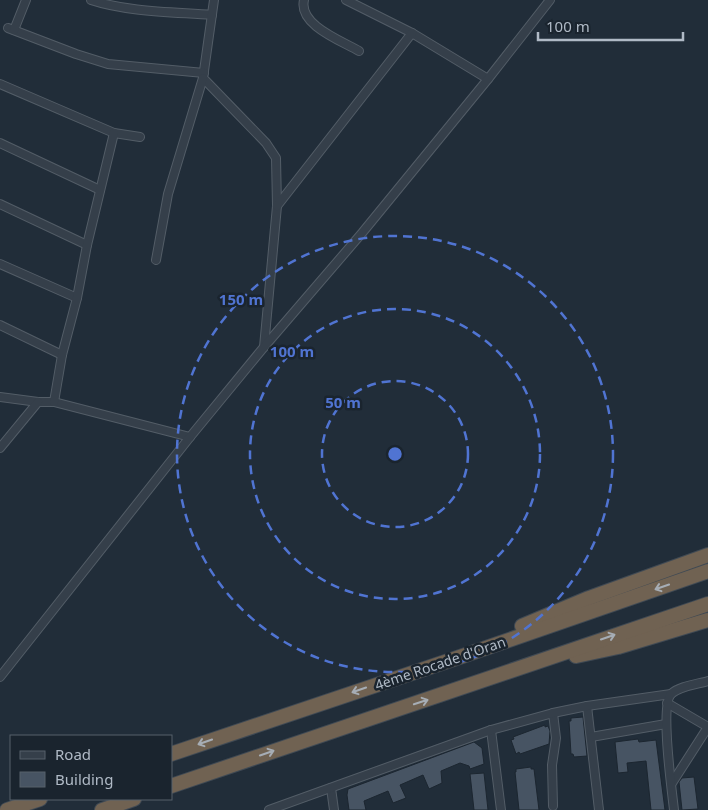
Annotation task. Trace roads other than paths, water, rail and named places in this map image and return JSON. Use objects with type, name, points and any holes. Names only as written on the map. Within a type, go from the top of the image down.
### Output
[{"type":"highway","points":[[454,659],[513,630],[589,598],[708,556]]},
{"type":"highway","name":"4ème Rocade d'Oran","points":[[172,754],[708,571]]},
{"type":"highway","points":[[172,786],[708,604]]},
{"type":"highway","points":[[524,667],[618,647],[708,620]]},
{"type":"highway","points":[[7,810],[37,800]]},
{"type":"highway","points":[[102,810],[131,800]]},
{"type":"street","points":[[26,0],[11,29],[108,64],[204,76],[266,143],[276,158],[277,206],[264,347]]},
{"type":"street","points":[[91,0],[150,10],[212,15]]},
{"type":"street","points":[[156,260],[168,194],[204,76],[214,0]]},
{"type":"street","points":[[304,0],[302,6],[306,15],[313,23],[326,33],[359,51]]},
{"type":"street","points":[[346,0],[412,33],[488,79]]},
{"type":"street","points":[[0,677],[190,438],[264,347],[362,233],[550,0]]},
{"type":"street","points":[[277,206],[412,33]]},
{"type":"street","points":[[0,84],[114,133],[140,137]]},
{"type":"street","points":[[54,402],[62,354],[77,298],[87,245],[114,133]]},
{"type":"street","points":[[0,143],[100,190]]},
{"type":"street","points":[[0,204],[87,245]]},
{"type":"street","points":[[0,264],[77,298]]},
{"type":"street","points":[[0,325],[62,354]]},
{"type":"street","points":[[0,398],[54,402],[190,438]]},
{"type":"street","points":[[0,448],[38,402]]},
{"type":"street","points":[[269,810],[491,730],[552,713],[587,706],[671,694],[708,681]]},
{"type":"street","points":[[671,694],[667,703],[666,724],[674,810]]},
{"type":"street","points":[[667,703],[708,727],[672,783]]},
{"type":"street","points":[[587,706],[600,810]]},
{"type":"street","points":[[552,713],[556,738],[552,764],[553,806]]},
{"type":"street","points":[[591,737],[666,724]]},
{"type":"street","points":[[491,730],[501,810]]},
{"type":"street","points":[[331,788],[334,810]]}]
